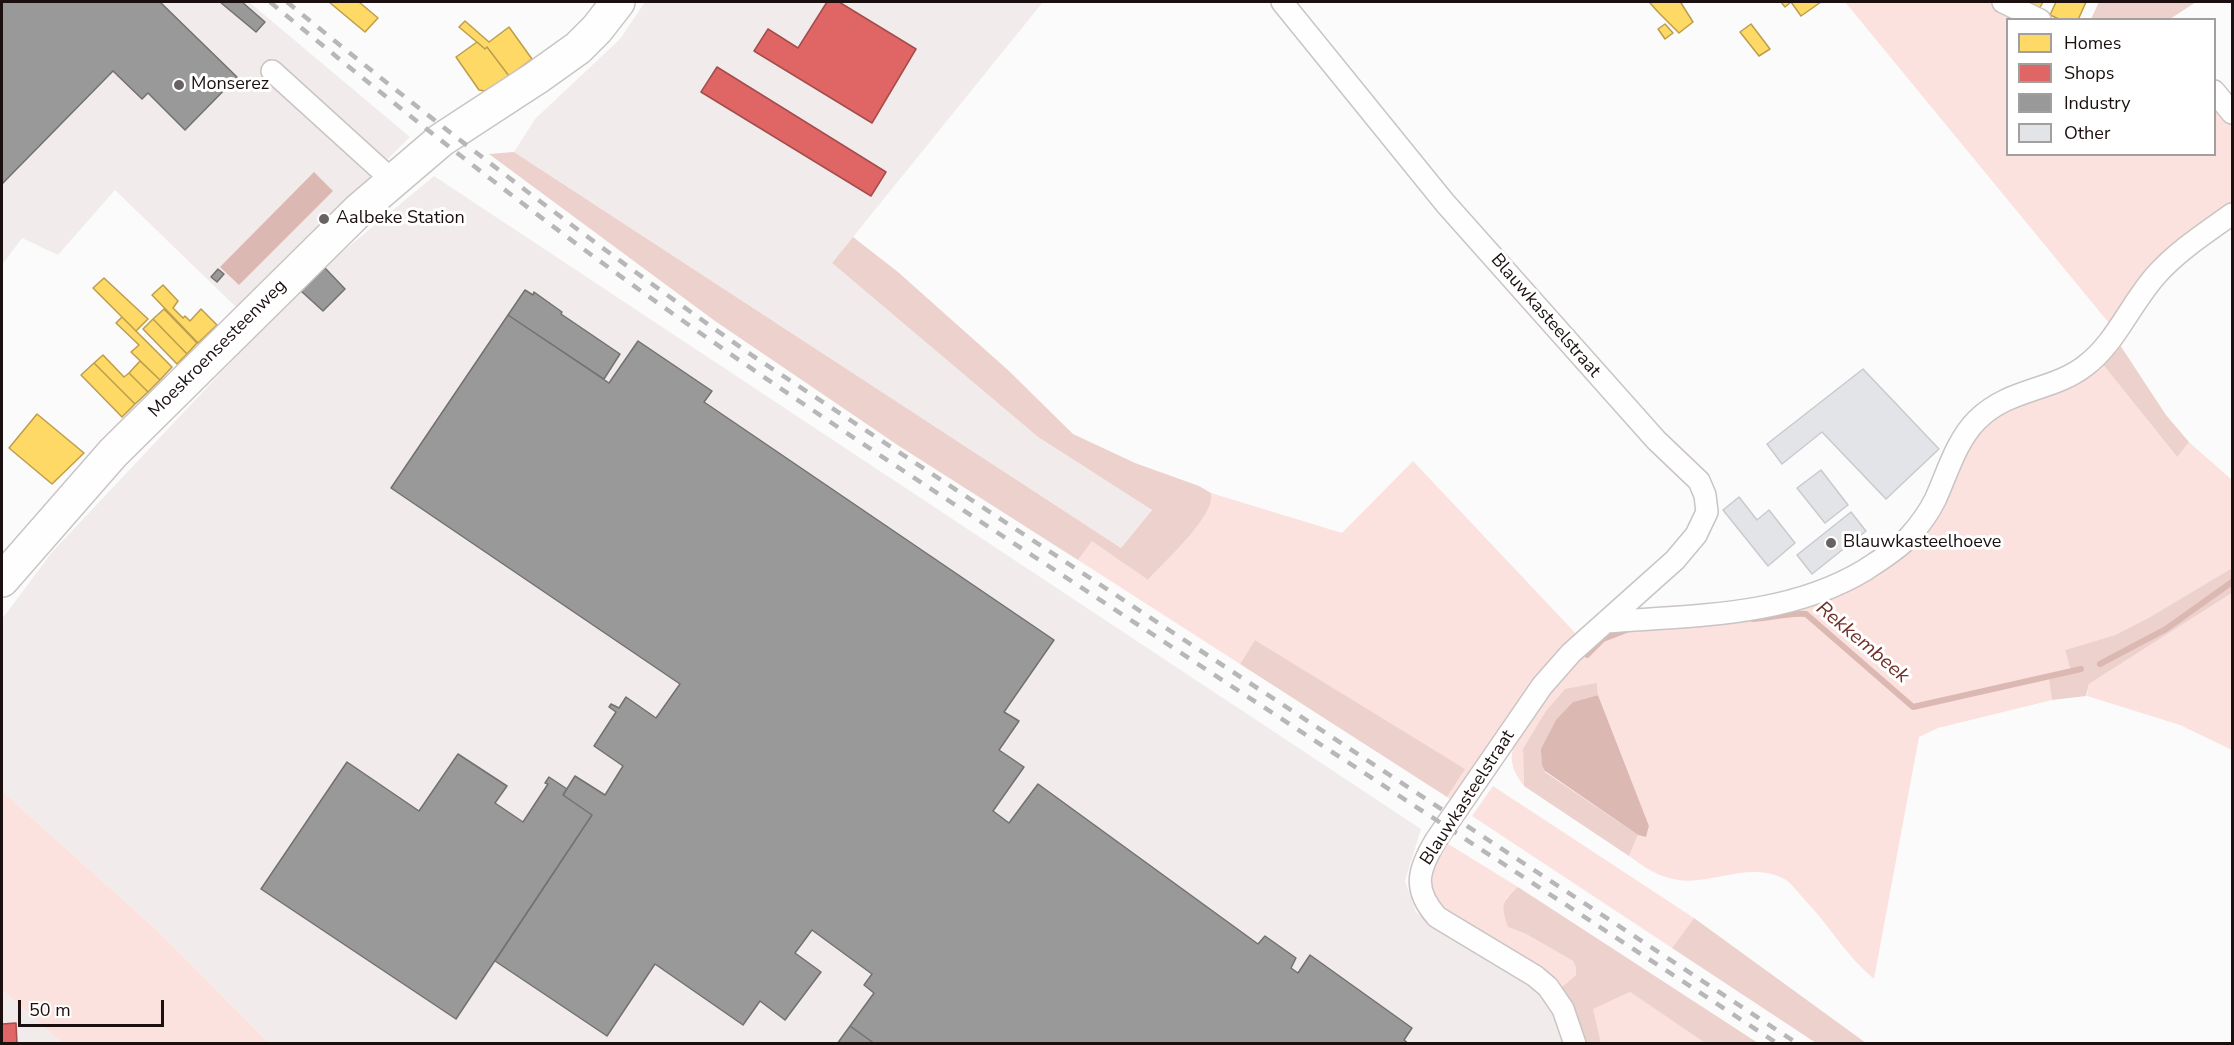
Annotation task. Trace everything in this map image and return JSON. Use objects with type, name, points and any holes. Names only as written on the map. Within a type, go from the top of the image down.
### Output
[{"type":"main road","name":"Moeskroensesteenweg","points":[[2,580],[113,453],[334,234],[392,180],[450,134],[578,48],[597,29],[618,2]]},
{"type":"street","name":"Blauwkasteelstraat","points":[[1282,2],[1467,228],[1649,432],[1699,481],[1706,495],[1707,512],[1696,535],[1675,560],[1571,652],[1542,686],[1436,840],[1423,863],[1420,874],[1420,884],[1428,906],[1437,917],[1535,976],[1554,994],[1563,1009],[1575,1044]]},
{"type":"street","points":[[2003,2],[2036,18]]},
{"type":"street","points":[[272,71],[392,180]]},
{"type":"street","points":[[2216,93],[2232,113]]},
{"type":"street","points":[[1606,622],[1728,612],[1779,605],[1814,595],[1853,577],[1880,561],[1908,537],[1934,503],[1966,432],[1977,420],[1998,402],[2070,375],[2084,367],[2096,357],[2114,335],[2158,273],[2181,252],[2232,214]]},
{"type":"shaded area","points":[[2,2],[249,2],[410,137],[238,309],[115,190],[58,255],[22,238],[2,265]]},
{"type":"shaded area","points":[[645,2],[1043,2],[832,263],[1038,437],[1152,510],[1121,548],[514,152],[535,119],[620,39]]},
{"type":"shaded area","points":[[1845,2],[1989,2],[2017,18],[2006,18],[2006,156],[2216,156],[2216,100],[2232,121],[2232,209],[2113,328]]},
{"type":"shaded area","points":[[2099,2],[2196,2],[2172,18],[2091,18]]},
{"type":"shaded area","points":[[514,152],[1121,548],[1152,510],[1038,437],[832,263],[853,237],[898,272],[1009,371],[1073,434],[1135,463],[1199,486],[1211,493],[1211,502],[1206,513],[1198,526],[1148,580],[1092,541],[1078,560],[899,446],[715,321],[489,154]]},
{"type":"shaded area","points":[[314,172],[333,191],[239,285],[220,267]]},
{"type":"shaded area","points":[[434,176],[1421,829],[1405,881],[1416,912],[1440,932],[1540,994],[1551,1011],[1562,1043],[269,1043],[159,932],[2,791],[2,619],[52,552],[295,294],[324,267]]},
{"type":"shaded area","points":[[2118,342],[2166,415],[2189,442],[2177,457],[2101,362]]},
{"type":"shaded area","points":[[2101,362],[2176,456],[2189,442],[2232,480],[2232,568],[2115,635],[2065,650],[2071,672],[2050,679],[2052,700],[1938,728],[1919,737],[1874,979],[1855,961],[1814,910],[1786,880],[1773,874],[1759,872],[1692,881],[1671,879],[1646,868],[1629,856],[1638,835],[1646,837],[1649,826],[1598,695],[1597,683],[1523,749],[1524,786],[1512,762],[1514,746],[1521,729],[1548,691],[1605,629],[1778,612],[1890,561],[1985,418]]},
{"type":"shaded area","points":[[1413,461],[1580,638],[1455,803],[1447,797],[1464,769],[1255,640],[1240,664],[1078,560],[1092,540],[1148,580],[1198,526],[1211,502],[1211,493],[1342,533]]},
{"type":"shaded area","points":[[2232,568],[2232,593],[2089,684],[2086,696],[2052,700],[2049,679],[2071,672],[2065,650],[2115,635]]},
{"type":"shaded area","points":[[2232,593],[2232,750],[2180,725],[2087,696],[2089,684]]},
{"type":"shaded area","points":[[1255,640],[1465,769],[1447,797],[1240,664]]},
{"type":"shaded area","points":[[1597,683],[1598,695],[1573,702],[1545,772],[1638,835],[1629,856],[1524,786],[1523,749],[1546,711],[1565,689]]},
{"type":"shaded area","points":[[1598,695],[1649,826],[1646,837],[1638,835],[1545,771],[1542,765],[1541,749],[1556,720],[1573,702]]},
{"type":"shaded area","points":[[1493,786],[1694,918],[1672,948],[1472,816]]},
{"type":"shaded area","points":[[2,791],[159,932],[269,1043],[62,1043],[2,990]]},
{"type":"shaded area","points":[[1445,842],[1518,887],[1506,898],[1508,927],[1526,934],[1573,961],[1576,975],[1557,991],[1433,904],[1430,867]]},
{"type":"shaded area","points":[[1518,887],[1758,1043],[1705,1043],[1630,992],[1593,1009],[1601,1043],[1577,1043],[1557,991],[1576,975],[1576,968],[1573,961],[1526,934],[1508,927],[1504,905]]},
{"type":"shaded area","points":[[1694,918],[1866,1043],[1816,1043],[1672,948]]},
{"type":"shaded area","points":[[2,990],[62,1043],[2,1043]]},
{"type":"shaded area","points":[[1630,992],[1705,1043],[1601,1043],[1592,1009]]},
{"type":"building: Homes","points":[[329,2],[359,2],[378,18],[365,32]]},
{"type":"building: Homes","points":[[1684,2],[1681,3],[1693,22],[1679,33],[1650,3]]},
{"type":"building: Homes","points":[[1781,2],[1791,2],[1785,7]]},
{"type":"building: Homes","points":[[1791,2],[1821,2],[1801,16]]},
{"type":"building: Homes","points":[[2025,2],[2043,2],[2039,9]]},
{"type":"building: Homes","points":[[2056,2],[2086,2],[2079,18],[2057,18],[2050,15]]},
{"type":"building: Homes","points":[[465,21],[489,42],[509,27],[532,59],[509,76],[487,47],[485,49],[459,27]]},
{"type":"building: Homes","points":[[1665,24],[1673,33],[1665,39],[1658,29]]},
{"type":"building: Homes","points":[[1751,24],[1770,49],[1759,56],[1740,32]]},
{"type":"building: Homes","points":[[477,42],[485,49],[487,47],[509,76],[485,91],[479,90],[456,57]]},
{"type":"building: Homes","points":[[104,278],[148,319],[136,331],[93,288]]},
{"type":"building: Homes","points":[[163,285],[178,301],[173,308],[183,318],[185,316],[190,321],[201,309],[217,325],[198,343],[152,295]]},
{"type":"building: Homes","points":[[164,309],[197,343],[187,354],[153,319]]},
{"type":"building: Homes","points":[[122,317],[172,367],[160,380],[131,352],[139,345],[116,323]]},
{"type":"building: Homes","points":[[153,319],[187,354],[177,364],[143,329]]},
{"type":"building: Homes","points":[[103,355],[124,377],[129,373],[148,392],[135,404],[94,363]]},
{"type":"building: Homes","points":[[140,361],[160,380],[148,392],[129,373]]},
{"type":"building: Homes","points":[[94,363],[135,404],[122,417],[81,375]]},
{"type":"building: Homes","points":[[37,414],[84,453],[52,484],[9,448]]},
{"type":"building: Shops","points":[[827,2],[839,2],[916,49],[872,123],[754,51],[768,29],[798,48]]},
{"type":"building: Shops","points":[[717,67],[886,172],[871,196],[701,92]]},
{"type":"building: Shops","points":[[16,1023],[17,1044],[2,1044],[2,1024]]},
{"type":"building: Industry","name":"Monserez","points":[[2,2],[160,2],[237,77],[185,130],[148,93],[142,99],[113,71],[2,184]]},
{"type":"building: Industry","points":[[220,2],[242,2],[265,22],[256,32]]},
{"type":"building: Industry","points":[[325,268],[345,289],[323,311],[301,291]]},
{"type":"building: Industry","points":[[218,269],[224,274],[217,282],[211,277]]},
{"type":"building: Industry","points":[[525,290],[533,295],[534,292],[562,312],[561,314],[620,354],[604,379],[508,315]]},
{"type":"building: Industry","points":[[508,315],[609,383],[638,341],[712,391],[704,402],[1054,640],[1004,712],[1019,721],[999,750],[1024,767],[993,811],[1009,823],[1038,784],[1258,944],[1265,936],[1296,958],[1291,968],[1298,973],[1310,955],[1412,1028],[1404,1040],[1409,1044],[875,1044],[850,1026],[874,993],[864,985],[872,974],[812,930],[795,953],[821,972],[785,1020],[760,1001],[743,1025],[655,964],[607,1036],[495,961],[592,815],[563,795],[575,776],[605,795],[623,766],[594,746],[616,712],[609,707],[611,704],[619,708],[626,697],[656,718],[680,684],[391,488]]},
{"type":"building: Industry","points":[[458,754],[507,786],[495,803],[523,822],[548,784],[545,783],[549,777],[567,789],[563,795],[592,815],[456,1019],[261,889],[347,762],[419,811]]},
{"type":"building: Industry","points":[[850,1026],[875,1044],[837,1044]]},
{"type":"building: Other","points":[[1863,369],[1939,449],[1886,499],[1822,432],[1782,464],[1767,444]]},
{"type":"building: Other","points":[[1821,470],[1848,505],[1825,523],[1797,488]]},
{"type":"building: Other","points":[[1739,497],[1757,520],[1769,510],[1795,543],[1768,566],[1723,510]]},
{"type":"building: Other","name":"Blauwkasteelhoeve","points":[[1851,512],[1866,531],[1812,574],[1797,555]]},
{"type":"waterway","name":"Rekkembeek","points":[[2100,664],[2166,629],[2232,582]]},
{"type":"waterway","name":"Rekkembeek","points":[[1753,619],[1806,614],[1913,707],[2081,669]]},
{"type":"waterway","name":"Rekkembeek","points":[[1587,655],[1603,639],[1629,629]]},
{"type":"railway","points":[[270,2],[504,189],[599,261],[709,339],[958,507],[1778,1044]]},
{"type":"railway","points":[[287,2],[517,184],[753,356],[1798,1044]]},
{"type":"place","name":"Monserez","points":[[179,85]]},
{"type":"place","name":"Aalbeke Station","points":[[324,219]]},
{"type":"place","name":"Blauwkasteelhoeve","points":[[1831,543]]}]
